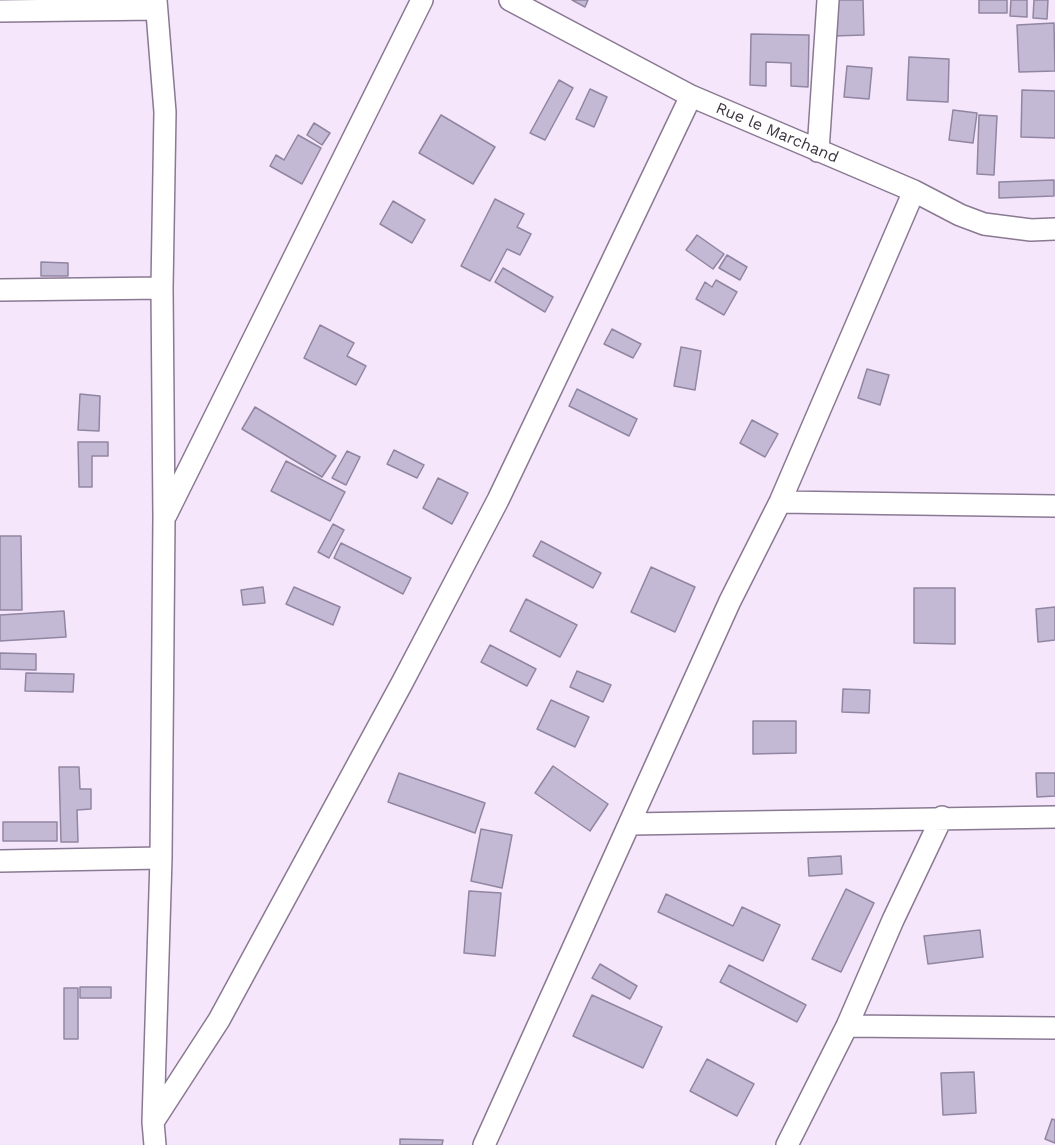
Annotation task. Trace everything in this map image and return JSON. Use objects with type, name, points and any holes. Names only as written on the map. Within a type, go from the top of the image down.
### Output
[{"type":"street","points":[[164,518],[422,0]]},
{"type":"street","name":"Rue le Marchand","points":[[510,0],[691,96],[914,191],[960,215],[984,224],[1030,230],[1055,229]]},
{"type":"street","points":[[818,151],[828,0]]},
{"type":"street","points":[[0,11],[156,5],[165,112],[162,288],[164,518],[161,858],[153,1122],[155,1145]]},
{"type":"street","points":[[153,1122],[219,1020],[408,673],[498,500],[691,96]]},
{"type":"street","points":[[484,1145],[730,601],[780,502],[914,191]]},
{"type":"street","points":[[0,290],[162,288]]},
{"type":"street","points":[[780,502],[1055,506]]},
{"type":"street","points":[[631,824],[942,817],[1055,817]]},
{"type":"street","points":[[787,1145],[847,1026],[893,920],[942,817]]},
{"type":"street","points":[[0,861],[161,858]]},
{"type":"street","points":[[847,1026],[1055,1028]]},
{"type":"building","points":[[572,0],[588,0],[585,7]]},
{"type":"building","points":[[833,0],[863,0],[864,35],[834,36]]},
{"type":"building","points":[[979,0],[1007,0],[1007,13],[979,13]]},
{"type":"building","points":[[1011,0],[1027,0],[1027,17],[1010,16]]},
{"type":"building","points":[[1034,0],[1048,0],[1047,19],[1033,18]]},
{"type":"building","points":[[1054,23],[1055,71],[1019,72],[1017,25]]},
{"type":"building","points":[[751,34],[809,35],[808,87],[791,86],[791,63],[766,62],[766,86],[750,85]]},
{"type":"building","points":[[909,57],[949,59],[948,102],[907,100]]},
{"type":"building","points":[[847,66],[872,68],[869,99],[844,97]]},
{"type":"building","points":[[559,80],[573,88],[545,140],[530,133]]},
{"type":"building","points":[[590,89],[607,97],[594,127],[576,119]]},
{"type":"building","points":[[1022,90],[1055,91],[1055,138],[1021,137]]},
{"type":"building","points":[[953,110],[977,113],[973,143],[949,140]]},
{"type":"building","points":[[441,115],[495,147],[473,184],[419,153]]},
{"type":"building","points":[[979,115],[997,116],[994,175],[977,174]]},
{"type":"building","points":[[314,123],[330,133],[322,145],[307,135]]},
{"type":"building","points":[[298,135],[321,148],[302,184],[270,166],[276,155],[284,160]]},
{"type":"building","points":[[1054,180],[1054,196],[999,198],[999,182]]},
{"type":"building","points":[[495,199],[524,214],[517,227],[531,234],[520,255],[507,249],[490,281],[461,266]]},
{"type":"building","points":[[393,201],[425,220],[412,243],[380,224]]},
{"type":"building","points":[[697,235],[724,254],[713,269],[686,250]]},
{"type":"building","points":[[727,255],[747,267],[740,280],[719,268]]},
{"type":"building","points":[[41,262],[68,263],[68,276],[41,276]]},
{"type":"building","points":[[503,268],[553,297],[545,312],[495,282]]},
{"type":"building","points":[[716,280],[737,292],[724,315],[696,299],[705,282],[712,287]]},
{"type":"building","points":[[320,325],[354,343],[347,356],[366,366],[356,385],[304,358]]},
{"type":"building","points":[[612,329],[641,344],[633,358],[604,344]]},
{"type":"building","points":[[681,347],[701,351],[695,390],[674,386]]},
{"type":"building","points":[[867,369],[889,375],[880,405],[858,398]]},
{"type":"building","points":[[577,389],[637,419],[629,436],[569,406]]},
{"type":"building","points":[[80,394],[100,396],[99,431],[78,430]]},
{"type":"building","points":[[255,407],[336,456],[322,477],[242,429]]},
{"type":"building","points":[[752,420],[778,434],[765,457],[740,443]]},
{"type":"building","points":[[78,442],[108,442],[108,456],[92,456],[92,487],[79,487]]},
{"type":"building","points":[[394,450],[424,465],[417,478],[387,464]]},
{"type":"building","points":[[347,451],[360,457],[346,485],[332,478]]},
{"type":"building","points":[[286,461],[345,492],[330,521],[271,491]]},
{"type":"building","points":[[438,478],[468,493],[452,524],[423,508]]},
{"type":"building","points":[[333,524],[344,530],[329,558],[318,552]]},
{"type":"building","points":[[0,536],[21,536],[22,610],[0,610]]},
{"type":"building","points":[[541,541],[601,573],[593,588],[533,556]]},
{"type":"building","points":[[341,543],[411,578],[403,594],[334,558]]},
{"type":"building","points":[[651,567],[695,587],[675,632],[631,612]]},
{"type":"building","points":[[263,587],[265,603],[243,605],[241,590]]},
{"type":"building","points":[[294,587],[340,607],[333,625],[286,604]]},
{"type":"building","points":[[914,588],[955,588],[955,644],[914,643]]},
{"type":"building","points":[[526,599],[577,625],[560,657],[510,631]]},
{"type":"building","points":[[1055,607],[1055,640],[1038,642],[1036,609]]},
{"type":"building","points":[[64,611],[66,637],[0,641],[0,615]]},
{"type":"building","points":[[490,645],[536,669],[527,686],[481,662]]},
{"type":"building","points":[[0,653],[36,654],[36,670],[0,669]]},
{"type":"building","points":[[577,671],[611,685],[603,702],[570,687]]},
{"type":"building","points":[[26,673],[74,674],[73,692],[25,691]]},
{"type":"building","points":[[843,689],[870,690],[869,713],[842,712]]},
{"type":"building","points":[[551,700],[589,717],[575,747],[537,729]]},
{"type":"building","points":[[753,721],[796,721],[796,753],[753,754]]},
{"type":"building","points":[[553,766],[608,804],[590,831],[535,793]]},
{"type":"building","points":[[59,767],[79,767],[80,789],[91,789],[91,809],[77,810],[78,842],[61,842]]},
{"type":"building","points":[[399,773],[485,803],[475,833],[388,802]]},
{"type":"building","points":[[1036,773],[1055,773],[1055,796],[1037,797]]},
{"type":"building","points":[[3,822],[57,822],[57,841],[3,841]]},
{"type":"building","points":[[481,829],[512,835],[502,888],[471,881]]},
{"type":"building","points":[[841,856],[842,874],[809,876],[808,858]]},
{"type":"building","points":[[846,889],[874,903],[841,972],[812,959]]},
{"type":"building","points":[[469,891],[501,893],[495,956],[464,953]]},
{"type":"building","points":[[666,894],[733,926],[742,907],[780,925],[763,961],[658,912]]},
{"type":"building","points":[[980,930],[983,957],[928,964],[924,936]]},
{"type":"building","points":[[600,964],[637,986],[630,999],[592,978]]},
{"type":"building","points":[[729,965],[806,1005],[797,1022],[720,982]]},
{"type":"building","points":[[80,987],[111,987],[111,998],[80,998]]},
{"type":"building","points":[[64,988],[78,988],[78,1039],[64,1039]]},
{"type":"building","points":[[592,995],[662,1027],[643,1068],[573,1036]]},
{"type":"building","points":[[707,1059],[754,1084],[737,1116],[690,1091]]},
{"type":"building","points":[[974,1072],[976,1113],[943,1115],[941,1073]]},
{"type":"building","points":[[1052,1119],[1055,1120],[1055,1143],[1045,1139]]},
{"type":"building","points":[[400,1139],[443,1140],[442,1145],[400,1145]]}]
